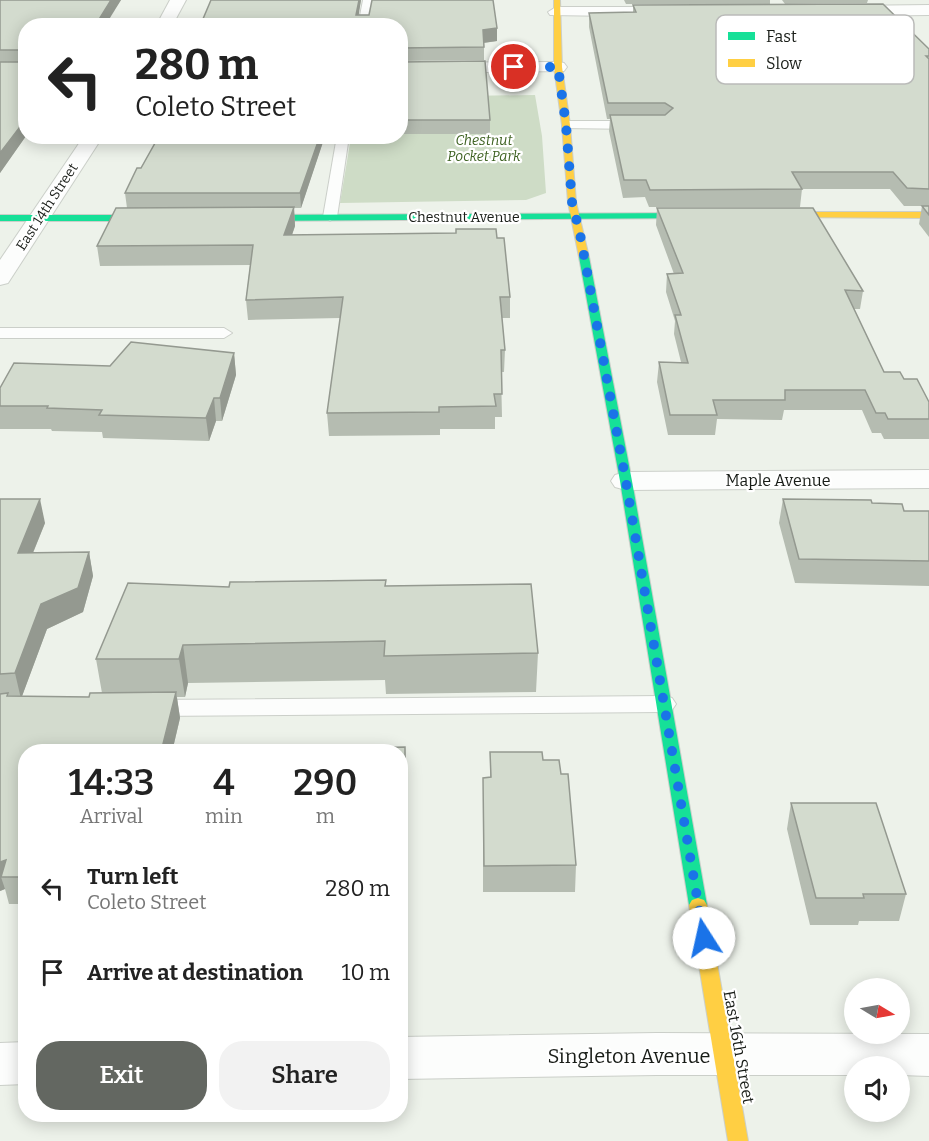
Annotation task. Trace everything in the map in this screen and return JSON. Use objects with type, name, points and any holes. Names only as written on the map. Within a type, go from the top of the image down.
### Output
[{"type":"street","points":[[168,18],[178,0]]},
{"type":"street","points":[[919,0],[929,11]]},
{"type":"street","points":[[557,6],[687,12]]},
{"type":"street","name":"East 16th Street","points":[[557,6],[558,67],[566,125],[572,202],[626,482],[738,1141]]},
{"type":"street","points":[[830,11],[929,11]]},
{"type":"street","points":[[408,68],[558,67]]},
{"type":"street","name":"East 14th Street","points":[[0,278],[89,144]]},
{"type":"street","points":[[756,216],[929,215]]},
{"type":"street","name":"Chestnut Avenue","points":[[238,218],[720,216]]},
{"type":"street","points":[[0,219],[168,218]]},
{"type":"street","name":"Maple Avenue","points":[[626,482],[929,479]]},
{"type":"street","name":"Singleton Avenue","points":[[408,1058],[929,1055]]},
{"type":"street","points":[[0,1064],[18,1063]]},
{"type":"lane","points":[[365,18],[368,0]]},
{"type":"lane","points":[[566,125],[653,125]]},
{"type":"lane","points":[[330,217],[342,144]]},
{"type":"lane","points":[[0,333],[224,333]]},
{"type":"lane","points":[[132,708],[664,704]]},
{"type":"green space","name":"Chestnut Pocket Park","points":[[535,95],[542,136],[546,193],[526,200],[340,203],[350,144],[408,144],[408,97]]},
{"type":"building","points":[[0,0],[111,0],[100,18],[18,18],[18,50],[0,50]]},
{"type":"building","points":[[211,0],[359,0],[356,15],[369,15],[372,0],[493,0],[497,28],[483,30],[484,47],[408,48],[408,18],[203,18]]},
{"type":"building","points":[[883,4],[894,15],[716,15],[716,84],[914,84],[914,34],[929,49],[929,56],[926,56],[929,59],[929,189],[907,188],[893,172],[792,172],[802,189],[650,190],[646,180],[624,180],[610,115],[665,115],[673,108],[665,103],[608,103],[589,13],[636,12],[633,5]]},
{"type":"building","points":[[485,61],[490,120],[408,120],[408,62]]},
{"type":"building","points":[[0,62],[18,62],[18,129],[0,153]]},
{"type":"building","points":[[154,144],[317,144],[300,193],[125,193],[137,168],[141,168]]},
{"type":"building","points":[[922,206],[929,206],[929,215]]},
{"type":"building","points":[[294,207],[284,235],[456,233],[456,229],[496,229],[497,238],[504,238],[510,297],[500,297],[505,350],[501,350],[502,394],[494,394],[496,406],[439,407],[439,412],[327,413],[343,297],[246,300],[253,245],[97,246],[116,208]]},
{"type":"building","points":[[657,208],[813,208],[863,291],[845,290],[884,372],[900,372],[904,379],[917,379],[929,402],[929,419],[888,419],[885,413],[876,413],[865,390],[785,390],[785,400],[713,400],[717,415],[670,415],[659,362],[688,363],[675,315],[681,315],[667,274],[683,273]]},
{"type":"building","points":[[131,342],[234,353],[220,398],[214,398],[206,418],[99,415],[102,410],[47,408],[48,406],[0,406],[0,388],[14,363],[110,366]]},
{"type":"building","points":[[0,499],[40,499],[18,553],[89,552],[78,588],[41,604],[15,673],[0,674]]},
{"type":"building","points":[[783,499],[871,500],[872,503],[902,504],[904,511],[929,511],[929,561],[799,559]]},
{"type":"building","points":[[386,580],[385,586],[531,584],[538,653],[384,656],[385,641],[183,645],[179,659],[96,659],[128,583],[229,587],[230,582]]},
{"type":"building","points":[[176,692],[163,744],[18,744],[18,877],[1,877],[6,860],[0,862],[0,694],[89,697],[90,693]]},
{"type":"building","points":[[490,752],[542,752],[543,760],[559,760],[561,774],[568,774],[576,865],[484,866],[483,778],[491,777]]},
{"type":"building","points":[[791,803],[876,803],[906,894],[863,894],[864,898],[816,898]]},
{"type":"traffic: fast","points":[[251,218],[700,216]]},
{"type":"traffic: fast","points":[[0,218],[154,218]]},
{"type":"traffic: fast","points":[[584,257],[626,481],[698,905]]},
{"type":"traffic: slow","points":[[557,0],[558,67],[566,125],[572,202],[584,257]]},
{"type":"traffic: slow","points":[[773,215],[929,215]]},
{"type":"traffic: slow","points":[[698,905],[738,1141]]},
{"type":"route","points":[[514,67],[558,67],[566,125],[572,202],[626,482],[704,938]]}]
